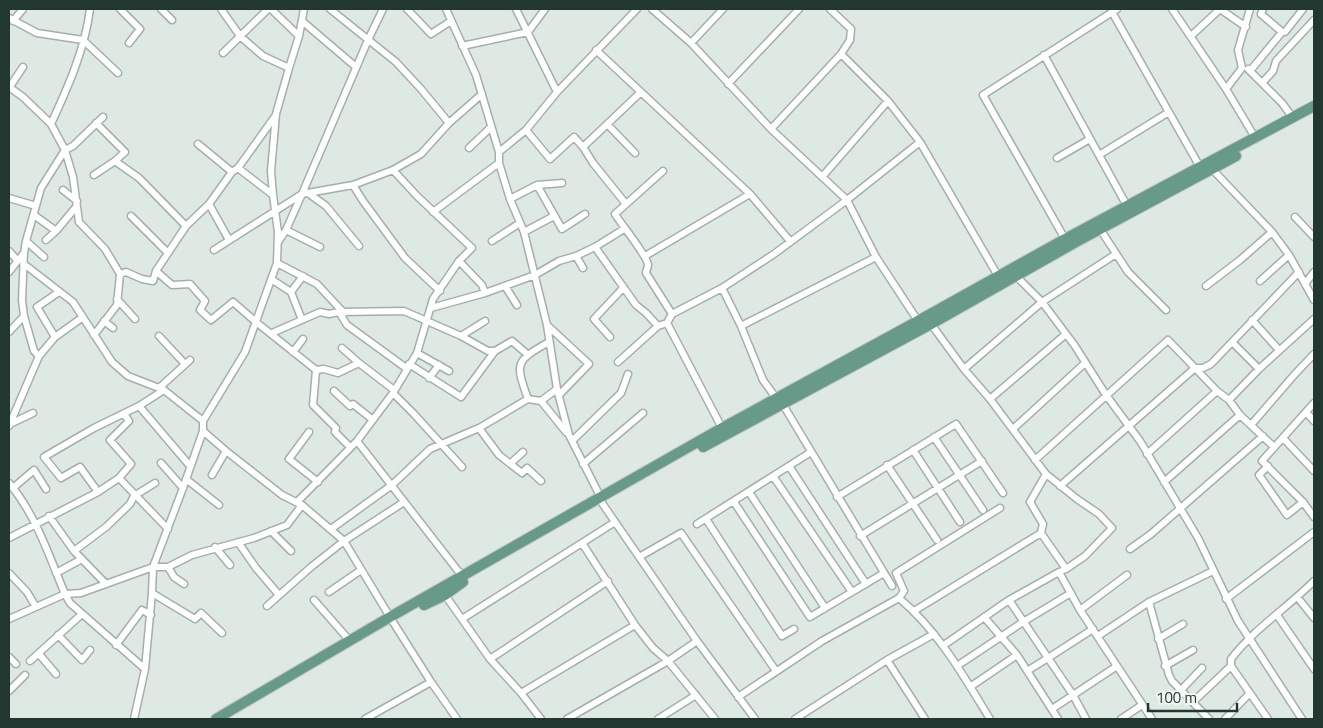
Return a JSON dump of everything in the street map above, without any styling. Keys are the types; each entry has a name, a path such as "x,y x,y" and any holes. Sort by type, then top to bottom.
{"main road":[{"path":"230,719 462,576 779,401 1065,239 1314,106"},
{"path":"779,401 931,324 1100,229 1314,114"},
{"path":"218,719 350,640 445,595 474,575 568,524 601,500 722,428 739,423"}],"street":[{"path":"24,9 11,19 37,33 83,40 118,73"},
{"path":"120,9 140,29 129,43"},
{"path":"161,9 172,20"},
{"path":"220,9 240,36 263,56 289,68"},
{"path":"223,53 269,9 300,36"},
{"path":"134,719 145,669 151,615 153,567 203,431 203,421 245,352 277,263 278,232 272,172 276,114 300,36 304,9"},
{"path":"330,9 368,40 376,44 396,62 449,123"},
{"path":"277,244 305,193 356,67 383,9"},
{"path":"407,9 431,34 451,21"},
{"path":"446,9 482,94 490,128 499,152 499,163 510,199 524,232 547,324 558,392 570,438"},
{"path":"516,9 557,92"},
{"path":"462,46 528,32 545,9"},
{"path":"499,152 526,130 557,92 637,9"},
{"path":"652,9 691,42 771,129 847,200 876,257 918,321"},
{"path":"691,42 723,9"},
{"path":"728,84 799,9"},
{"path":"771,129 841,54 850,40 850,29 830,9"},
{"path":"1172,9 1226,89 1256,138"},
{"path":"1191,36 1220,9 1246,27"},
{"path":"1226,89 1242,68 1238,50 1250,9"},
{"path":"1263,9 1261,14 1282,32"},
{"path":"1250,71 1282,32 1285,32 1302,9"},
{"path":"51,124 66,93 83,40 88,10"},
{"path":"1065,239 983,95 1115,10 1200,167"},
{"path":"1263,82 1273,71 1276,61 1314,20"},
{"path":"302,21 356,67"},
{"path":"596,50 750,194 790,241"},
{"path":"841,54 888,101 920,142 998,276"},
{"path":"1044,55 1127,206"},
{"path":"1240,62 1263,82 1282,103 1292,118"},
{"path":"23,67 9,88 23,97 51,124 64,150 76,187 79,222 105,249 120,274 117,305 94,335"},
{"path":"583,146 608,125 641,92"},
{"path":"214,250 305,193 353,185 394,170 421,154 449,123 482,94"},
{"path":"822,177 888,101"},
{"path":"1098,155 1169,112"},
{"path":"120,274 126,272 142,279 153,281 156,271 186,226 209,204 276,114"},
{"path":"39,356 34,351 24,316 22,300 21,262 26,242 41,188 64,150 73,146 103,117"},
{"path":"94,175 125,152 96,123"},
{"path":"608,125 635,153"},
{"path":"469,148 490,128"},
{"path":"526,130 550,158 574,137 583,146 593,163 626,204"},
{"path":"1057,158 1090,139"},
{"path":"618,362 658,326 667,323 672,314 722,288 790,241 847,200 920,142"},
{"path":"198,144 273,195"},
{"path":"115,161 139,178 186,226"},
{"path":"433,212 499,163"},
{"path":"1212,169 1272,232 1289,255 1314,300"},
{"path":"9,619 65,594 81,593 153,567 168,567 192,555 238,542 286,525 300,503 357,441 394,392 417,353 433,299 459,262 472,248 433,212 394,170"},
{"path":"663,171 615,214 645,256 648,265 646,273 672,314"},
{"path":"510,199 538,185 562,183"},
{"path":"353,185 404,258 440,291"},
{"path":"538,185 562,229 585,214"},
{"path":"62,190 76,204"},
{"path":"305,193 326,206 359,246"},
{"path":"645,256 750,194"},
{"path":"9,198 36,206"},
{"path":"46,240 56,231 76,204"},
{"path":"209,204 230,240"},
{"path":"34,215 56,231"},
{"path":"131,216 168,254"},
{"path":"524,232 554,216"},
{"path":"1295,217 1314,237"},
{"path":"492,241 520,224"},
{"path":"430,308 505,286 595,247 624,229"},
{"path":"1100,229 1128,272 1166,310"},
{"path":"286,230 320,247"},
{"path":"1206,286 1272,232"},
{"path":"26,242 44,257"},
{"path":"595,247 636,305 646,312 658,326"},
{"path":"9,251 73,302 112,362 128,376 161,389 203,421"},
{"path":"964,369 1042,302 1116,254"},
{"path":"1260,281 1289,255"},
{"path":"576,256 583,268"},
{"path":"741,326 876,257"},
{"path":"9,272 21,262"},
{"path":"459,262 482,285 486,293"},
{"path":"277,263 317,284 341,312 347,325 408,366 461,397 495,351 512,341 527,354"},
{"path":"156,271 172,285 190,284 205,301 200,310 211,320 233,302 316,370 324,369 338,373 359,363"},
{"path":"1060,486 1195,368 1203,368 1211,364 1299,272"},
{"path":"1305,284 1314,272"},
{"path":"291,292 303,276"},
{"path":"1016,276 1042,302 1129,426 1198,538 1226,599 1248,639 1302,719"},
{"path":"271,280 291,292 302,320"},
{"path":"505,286 517,305"},
{"path":"610,337 594,319 623,288"},
{"path":"722,288 741,326 762,380 779,401 892,586"},
{"path":"55,337 37,306 59,292"},
{"path":"118,299 135,319"},
{"path":"272,333 320,312 329,314 404,310 461,336 488,351 495,351"},
{"path":"9,332 24,316"},
{"path":"10,422 39,356 55,337 83,317"},
{"path":"1229,400 1259,369 1314,319"},
{"path":"1252,320 1279,350"},
{"path":"104,321 113,328"},
{"path":"461,336 484,321"},
{"path":"667,323 722,428"},
{"path":"541,401 558,392 589,364 547,324"},
{"path":"931,324 964,369 990,398 1046,474 1099,514 1112,528 1085,556 1009,600 944,645"},
{"path":"990,398 1066,334"},
{"path":"98,492 80,467 62,478 44,457 94,428 139,406 161,389 188,362 159,336"},
{"path":"293,352 303,339"},
{"path":"1035,460 1168,340 1217,391 1229,400 1240,415 1273,446"},
{"path":"528,398 519,375 519,369 527,354 549,342"},
{"path":"1232,342 1259,369"},
{"path":"342,348 394,392 462,467"},
{"path":"417,353 449,371"},
{"path":"1251,425 1314,354"},
{"path":"1013,429 1085,363"},
{"path":"430,378 439,365"},
{"path":"316,370 313,405 336,428 335,432 350,447"},
{"path":"570,438 621,393 628,374"},
{"path":"334,391 350,406 353,404 373,420"},
{"path":"1147,454 1217,391"},
{"path":"332,529 392,485 430,448 479,428 528,398 541,401 570,438 614,522 697,641 755,719"},
{"path":"1314,403 1262,460 1303,502 1314,517"},
{"path":"139,406 190,466"},
{"path":"1306,412 1314,422"},
{"path":"10,422 33,413"},
{"path":"583,464 643,413"},
{"path":"9,538 98,492 119,478 131,464 110,440 129,421 124,414"},
{"path":"1164,482 1240,415"},
{"path":"837,497 956,424 1003,493"},
{"path":"479,428 499,455 522,472 527,468 541,481"},
{"path":"203,431 282,495 300,503 344,541 430,682 457,719"},
{"path":"310,432 289,459 318,482"},
{"path":"1130,549 1151,534 1263,436"},
{"path":"934,437 983,510"},
{"path":"1283,438 1314,471"},
{"path":"357,441 462,576"},
{"path":"913,450 960,522"},
{"path":"212,475 226,451"},
{"path":"511,463 523,452"},
{"path":"697,524 811,452"},
{"path":"860,536 982,461"},
{"path":"161,463 183,488"},
{"path":"887,465 937,540"},
{"path":"789,466 866,584"},
{"path":"1268,466 1259,475 1286,515 1303,502"},
{"path":"46,489 34,470 11,485 36,524 65,594 82,614 145,669"},
{"path":"914,611 1040,533 1043,524 1030,502 1046,474"},
{"path":"773,476 852,592"},
{"path":"119,478 134,496 168,529"},
{"path":"186,479 219,505"},
{"path":"74,551 106,527 130,504 134,496 155,482"},
{"path":"749,492 825,608"},
{"path":"267,606 344,541 404,502"},
{"path":"734,502 810,617 884,573"},
{"path":"738,697 822,641 899,598 904,591 896,573 1000,508"},
{"path":"49,516 74,551 106,584"},
{"path":"706,519 782,636 794,629"},
{"path":"462,619 614,522"},
{"path":"270,531 291,551"},
{"path":"1226,599 1314,532"},
{"path":"639,557 681,533 776,671"},
{"path":"1040,533 1062,570 1080,610 1152,719"},
{"path":"238,542 256,568 279,595"},
{"path":"582,543 635,625 653,648 668,661 715,719"},
{"path":"215,547 230,566"},
{"path":"56,573 82,559"},
{"path":"168,567 174,577 184,584"},
{"path":"329,592 361,570"},
{"path":"1098,636 1148,602 1213,571"},
{"path":"9,573 27,592 36,607"},
{"path":"1080,610 1127,575"},
{"path":"490,659 608,581"},
{"path":"1268,719 1231,666 1231,659 1248,639 1298,598 1314,581"},
{"path":"152,593 195,619 202,613 222,633"},
{"path":"957,666 1071,593"},
{"path":"445,595 490,659 521,693 541,719"},
{"path":"899,598 914,611 944,645 990,719"},
{"path":"1298,598 1314,618"},
{"path":"314,600 350,640"},
{"path":"1009,600 1073,695 1086,719"},
{"path":"1148,602 1165,666 1172,681 1182,689 1209,719"},
{"path":"116,645 142,610 151,615"},
{"path":"30,661 82,614"},
{"path":"1277,615 1314,669"},
{"path":"984,617 1028,671 1058,719"},
{"path":"1158,639 1183,624"},
{"path":"521,693 635,625"},
{"path":"1028,671 1093,629"},
{"path":"795,719 887,660 934,634"},
{"path":"58,635 82,660 90,650"},
{"path":"567,719 668,661 697,641"},
{"path":"1165,666 1193,650"},
{"path":"39,654 56,674"},
{"path":"970,687 1016,655"},
{"path":"9,656 16,664"},
{"path":"887,660 925,719"},
{"path":"1052,709 1117,666"},
{"path":"1193,702 1231,666"},
{"path":"1182,689 1202,668"},
{"path":"10,686 25,675"},
{"path":"365,719 430,682"},
{"path":"1226,719 1250,693"},
{"path":"662,718 696,695"},
{"path":"1120,719 1142,705"}]}
